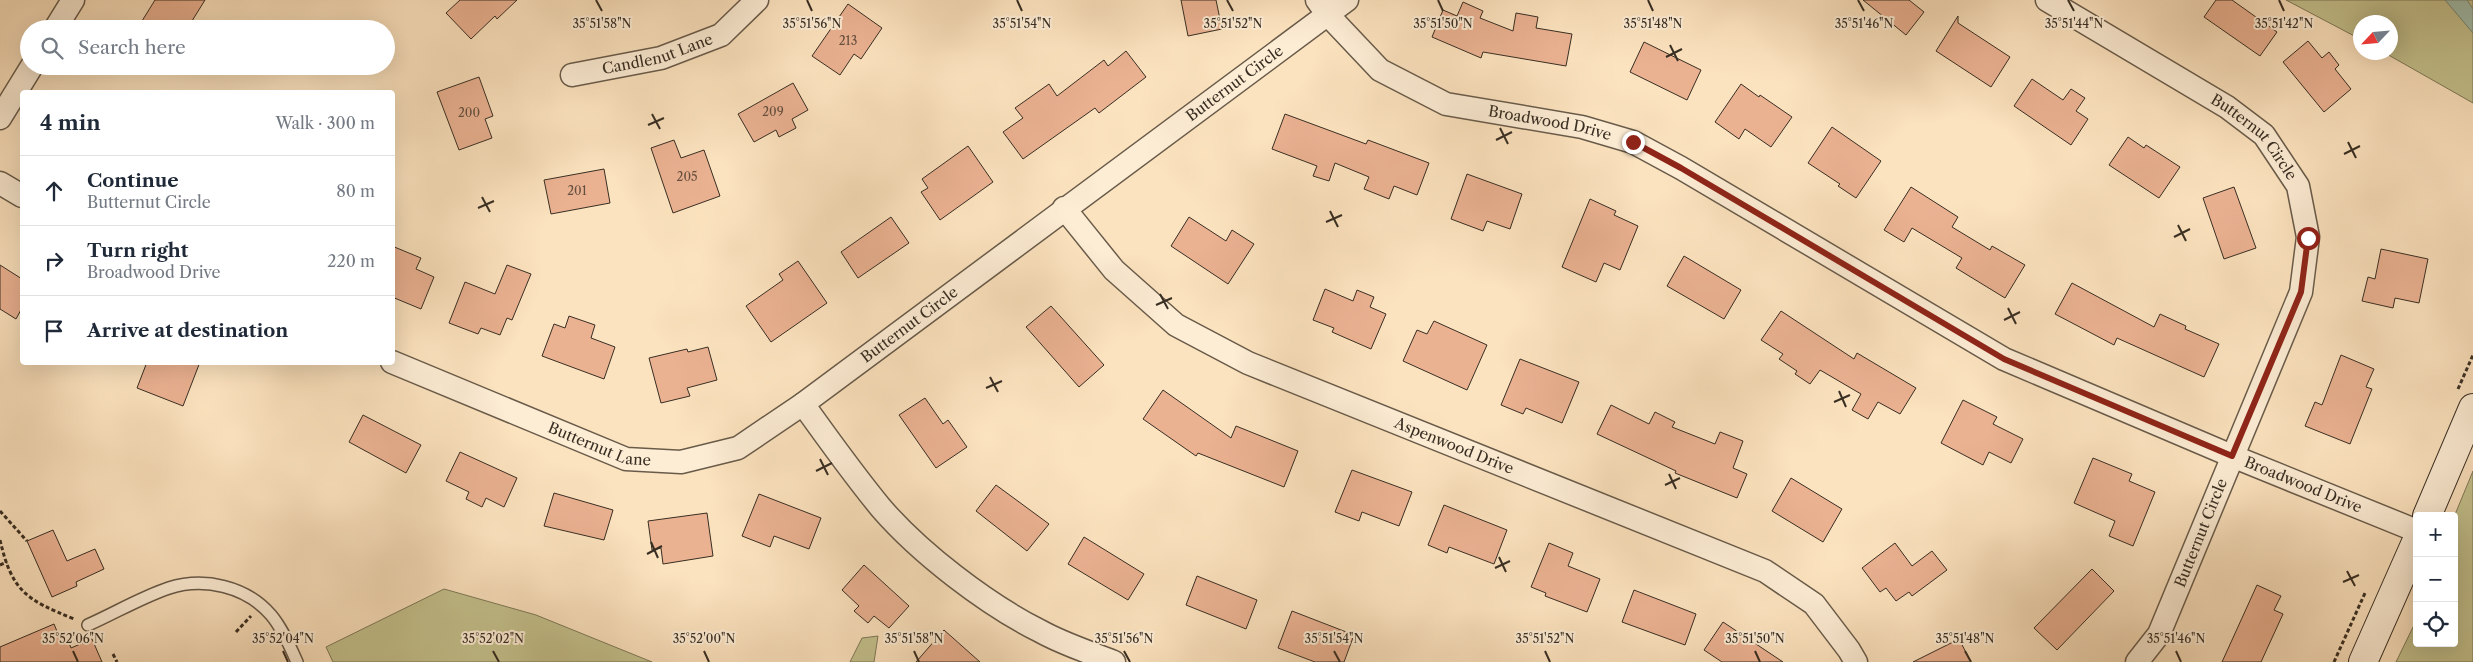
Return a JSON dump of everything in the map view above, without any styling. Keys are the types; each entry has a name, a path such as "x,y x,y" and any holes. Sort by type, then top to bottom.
{"street":[{"path":"61,20 73,0"},
{"name":"Candlenut Lane","path":"572,75 661,58 721,36 758,0"},
{"name":"Butternut Circle","path":"803,404 1064,208 1322,7 1347,0"},
{"name":"Butternut Circle","path":"2047,0 2226,107 2264,135 2298,186 2308,238 2301,292 2159,634 2137,662"},
{"name":"Broadwood Drive","path":"1322,7 1380,70 1446,104 1582,127 1633,142 1681,168 2004,359 2232,456 2413,529"},
{"path":"0,118 26,75"},
{"path":"0,183 20,195"},
{"name":"Aspenwood Drive","path":"1064,208 1114,270 1176,325 1248,363 1765,571 1814,604 1856,662"},
{"name":"Butternut Lane","path":"395,363 626,459 682,462 738,448 803,404"},
{"path":"803,404 842,459 882,509 927,553 980,594 1040,631 1114,662"},
{"path":"2429,512 2473,408"},
{"path":"2363,662 2413,549"}],"lane":[{"path":"88,624 169,588 206,583 222,586 246,595 262,606 279,627 297,662"}],"path":[{"path":"0,511 27,541"},
{"path":"0,540 19,590 28,598 51,610 88,624"},
{"path":"0,565 7,562"},
{"path":"236,632 262,606"},
{"path":"113,654 117,662"}],"shaded area":[{"path":"2286,0 2473,0 2473,103 2397,60 2398,15 2353,15 2353,35"},
{"path":"2445,0 2467,0 2473,9 2473,33"},
{"path":"2473,471 2473,662 2396,662 2413,627 2413,647 2458,647 2458,512 2456,512"},
{"path":"444,589 536,615 652,662 333,662 326,647"},
{"path":"878,636 874,662 850,662 862,638"}],"building":[{"path":"155,0 205,0 193,20 143,20"},
{"path":"460,0 517,0 497,19 495,16 471,39 446,13"},
{"path":"1181,0 1216,0 1222,29 1188,36"},
{"path":"1863,0 1909,0 1924,12 1906,35"},
{"path":"2216,0 2232,0 2277,32 2260,56 2204,17"},
{"path":"1463,2 1483,11 1480,18 1513,31 1516,13 1538,17 1536,28 1572,34 1566,66 1483,52 1481,58 1432,37 1443,10 1457,16"},
{"path":"848,4 882,28 861,59 854,54 840,75 812,56"},
{"path":"1958,16 1958,23 2010,57 1991,87 1936,51"},
{"path":"2308,41 2322,58 2329,52 2339,65 2335,69 2351,89 2324,112 2283,62"},
{"path":"1644,42 1701,70 1687,100 1630,72"},
{"path":"1126,51 1146,77 1099,113 1095,108 1023,159 1003,132 1023,118 1015,108 1049,84 1057,96 1104,60 1108,66"},
{"path":"479,77 493,116 485,119 492,138 459,150 437,92"},
{"path":"2032,79 2063,100 2071,89 2085,98 2076,111 2088,119 2071,145 2014,106"},
{"path":"793,83 808,110 792,119 796,128 779,137 776,130 754,142 738,114"},
{"path":"1741,84 1792,117 1771,147 1745,129 1739,139 1715,122"},
{"path":"1285,114 1366,144 1368,140 1429,163 1417,195 1394,186 1389,199 1364,189 1369,177 1335,163 1329,181 1313,176 1317,166 1272,149"},
{"path":"1832,127 1881,161 1856,198 1838,186 1840,184 1808,163"},
{"path":"2128,137 2144,148 2146,145 2180,167 2159,198 2109,165"},
{"path":"674,140 681,158 704,150 720,196 673,213 651,148"},
{"path":"968,146 993,182 940,220 921,192 928,188 922,179"},
{"path":"604,169 610,203 551,214 544,180"},
{"path":"1467,174 1522,194 1510,229 1487,221 1483,231 1451,219"},
{"path":"1911,187 1958,217 1952,227 1990,250 1992,246 2025,265 2005,298 1956,268 1962,258 1912,228 1904,242 1884,230"},
{"path":"2234,187 2256,248 2224,259 2203,198"},
{"path":"1590,199 1616,211 1614,215 1638,226 1620,270 1604,263 1596,282 1562,267"},
{"path":"891,217 909,243 858,278 841,252"},
{"path":"1189,217 1226,241 1232,230 1254,244 1228,284 1171,246"},
{"path":"395,247 421,258 416,269 434,277 421,309 395,298"},
{"path":"2381,249 2428,259 2419,303 2395,298 2393,308 2362,301 2368,277 2375,279"},
{"path":"1684,256 1741,290 1724,319 1667,286"},
{"path":"798,261 827,303 771,342 746,306 783,280 779,274"},
{"path":"0,265 20,278 20,312 16,319 0,309"},
{"path":"507,265 531,274 512,320 507,318 500,335 481,328 478,334 449,323 465,282 495,294"},
{"path":"2072,283 2154,327 2160,314 2186,326 2185,329 2219,344 2204,377 2117,338 2114,345 2055,314"},
{"path":"1325,289 1353,301 1357,290 1374,297 1370,307 1386,314 1371,349 1332,332 1334,328 1313,320"},
{"path":"1051,306 1104,365 1079,387 1026,327"},
{"path":"1781,311 1854,359 1857,353 1916,388 1900,414 1878,402 1868,419 1852,410 1861,394 1820,370 1810,384 1795,374 1797,371 1779,359 1783,354 1761,340"},
{"path":"569,316 595,325 591,338 615,347 604,379 542,356 554,324 565,328"},
{"path":"1434,321 1487,345 1467,390 1403,361 1417,330 1427,334"},
{"path":"708,347 717,380 687,388 690,396 661,403 649,358 687,349 688,352"},
{"path":"2341,355 2374,369 2366,387 2372,389 2350,444 2305,426 2315,402 2322,405"},
{"path":"1520,359 1579,382 1562,423 1526,408 1523,414 1501,405"},
{"path":"146,365 199,365 183,406 137,388"},
{"path":"1163,390 1231,438 1236,426 1298,451 1284,487 1198,453 1196,456 1143,419"},
{"path":"925,398 943,424 948,420 967,447 936,468 899,415"},
{"path":"1963,400 1997,417 1993,424 2023,439 2011,463 1989,452 1983,465 1941,443"},
{"path":"1611,405 1649,424 1655,412 1675,422 1672,427 1715,444 1720,432 1743,441 1733,468 1747,474 1737,498 1675,473 1676,471 1597,434"},
{"path":"363,415 421,445 406,473 349,442"},
{"path":"460,452 517,478 504,507 486,498 482,507 466,499 469,492 446,481"},
{"path":"2093,458 2132,474 2129,481 2155,492 2133,546 2109,536 2115,521 2074,503"},
{"path":"1352,470 1412,492 1399,526 1362,512 1359,521 1335,512"},
{"path":"1791,478 1842,509 1823,542 1772,511"},
{"path":"996,485 1049,524 1027,551 976,511"},
{"path":"554,493 613,510 604,540 544,526"},
{"path":"759,494 821,518 809,549 774,536 770,547 742,536"},
{"path":"1444,505 1507,530 1494,564 1449,547 1447,553 1428,545"},
{"path":"707,513 713,556 663,564 661,548 652,550 648,521"},
{"path":"53,530 67,561 95,549 104,569 76,582 77,586 52,597 27,541"},
{"path":"1084,537 1144,574 1128,600 1068,564"},
{"path":"1549,543 1573,553 1568,566 1600,579 1587,612 1545,596 1546,593 1531,587"},
{"path":"1895,543 1912,566 1932,551 1947,570 1912,596 1909,592 1896,601 1886,588 1880,592 1862,568"},
{"path":"864,565 909,606 889,628 874,616 868,623 854,611 859,606 842,590"},
{"path":"2092,569 2114,591 2057,650 2034,628"},
{"path":"1197,576 1257,600 1246,629 1186,605"},
{"path":"2257,585 2281,596 2274,610 2283,614 2261,662 2222,662"},
{"path":"1634,590 1696,614 1685,645 1622,622"},
{"path":"1292,611 1354,635 1344,662 1315,662 1278,648"},
{"path":"1723,622 1783,662 1722,662 1704,650"},
{"path":"54,624 61,641 68,640 71,648 92,639 102,662 0,662 0,647"},
{"path":"944,630 980,662 916,662"},
{"path":"1959,639 1971,662 1913,662"}],"route":[{"path":"1633,142 1681,168 2004,359 2232,456 2301,292 2308,238"}]}
